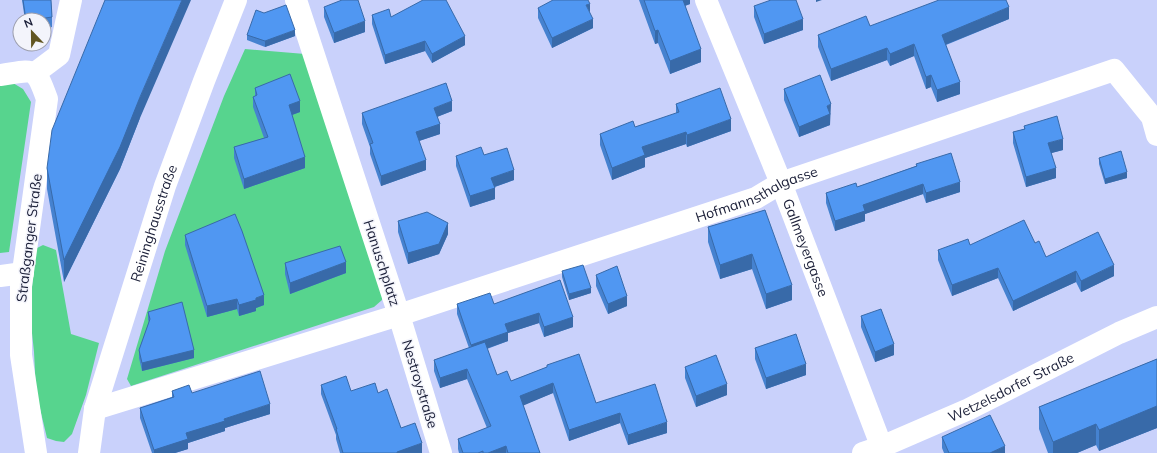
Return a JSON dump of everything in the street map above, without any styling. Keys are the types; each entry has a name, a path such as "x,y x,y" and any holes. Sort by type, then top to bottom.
{"street":[{"path":"0,75 29,71 35,73 59,55 71,0"},
{"name":"Reininghausstraße","path":"89,453 95,409 165,186 236,0"},
{"name":"Hanuschplatz","path":"95,409 400,315 296,0"},
{"name":"Gallmeyergasse","path":"706,0 781,183 876,451"},
{"name":"Hofmannsthalgasse","path":"400,315 756,198 781,183 1114,70 1152,117 1157,134"},
{"name":"Straßganger Straße","path":"35,73 41,83 47,99 21,286 21,355 36,453"},
{"path":"0,276 23,273"},
{"name":"Nestroystraße","path":"400,315 441,453"},
{"name":"Wetzelsdorfer Straße","path":"876,451 969,409 1119,333 1157,317"}],"green space":[{"path":"245,49 305,54 382,291 382,300 374,307 131,386 127,379 165,251 224,96"},
{"path":"13,83 23,89 31,102 9,252 0,253 0,84"},
{"path":"43,245 56,250 71,334 99,343 86,395 72,434 64,442 47,438 36,392 30,314 35,249"}],"building":[{"path":"23,0 51,0 52,12 25,12"},
{"path":"105,0 182,0 120,147 64,260 47,168 52,130"},
{"path":"342,0 358,0 365,21 334,33 324,7"},
{"path":"423,0 446,0 465,36 432,54 425,41 385,55 372,15 389,9 391,17"},
{"path":"553,0 588,0 590,4 586,5 593,19 552,38 538,8"},
{"path":"644,0 683,0 701,49 670,61 658,30 655,31"},
{"path":"771,0 796,0 803,19 764,34 754,6"},
{"path":"939,0 1006,0 1009,7 942,35 960,82 937,90 931,75 926,77 914,44 890,54 887,48 831,69 818,35 866,16 870,26"},
{"path":"286,5 295,30 265,41 247,35 256,10 264,13"},
{"path":"290,74 300,101 289,105 305,157 244,179 234,147 268,137 253,97 257,95 255,88"},
{"path":"820,75 831,104 827,106 830,114 799,127 784,89"},
{"path":"446,83 452,101 434,108 440,124 416,132 426,160 381,176 370,144 373,143 362,113"},
{"path":"720,88 731,119 687,135 686,132 642,147 645,155 612,168 600,134 633,121 635,127 679,112 676,104"},
{"path":"1057,116 1063,139 1048,143 1056,168 1026,177 1013,132 1025,129 1024,126"},
{"path":"481,147 484,155 507,148 514,170 491,178 495,188 470,196 456,156"},
{"path":"1121,151 1127,172 1105,179 1099,158"},
{"path":"951,153 960,182 926,193 923,184 863,205 865,211 835,221 826,193 856,183 857,187 917,166 916,164"},
{"path":"765,210 792,285 766,294 752,254 720,265 708,227"},
{"path":"427,212 448,223 439,244 408,253 398,221"},
{"path":"235,214 264,295 256,298 256,300 239,305 237,299 207,306 185,235"},
{"path":"1024,220 1035,243 1039,241 1046,257 1098,232 1114,265 1081,281 1076,271 1013,301 998,268 952,285 938,250 968,239 970,245"},
{"path":"340,246 346,262 290,283 285,263"},
{"path":"583,265 591,288 569,294 562,271"},
{"path":"617,266 627,296 608,304 596,275"},
{"path":"560,280 573,317 544,327 539,313 505,324 508,332 471,345 457,304 490,293 494,304"},
{"path":"182,302 194,350 142,363 139,350 150,319 148,312"},
{"path":"881,309 894,344 875,352 861,316"},
{"path":"796,334 806,364 766,378 755,348"},
{"path":"485,342 497,375 507,371 511,381 547,367 547,365 579,354 596,403 655,384 667,422 628,435 620,413 569,430 553,383 520,396 540,453 508,453 506,446 488,453 483,453 483,451 478,453 463,453 458,439 491,426 467,369 440,378 434,360"},
{"path":"716,355 727,384 696,396 685,367"},
{"path":"1157,359 1157,406 1099,430 1096,424 1053,442 1039,407"},
{"path":"260,371 270,404 224,419 225,421 186,433 188,439 154,450 140,408 174,397 172,391 189,385 192,393"},
{"path":"346,376 351,391 375,383 378,393 387,389 401,428 415,423 422,443 397,453 343,453 337,429 321,385"},
{"path":"990,415 1005,446 990,453 949,453 942,437"}]}
